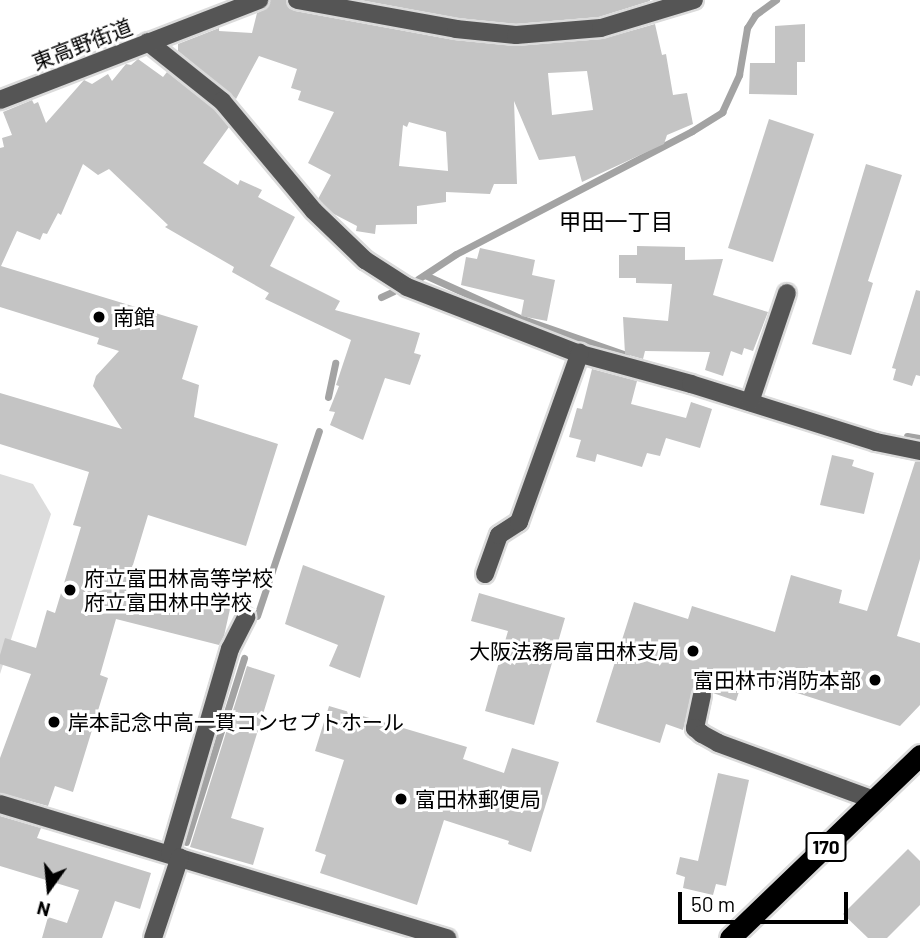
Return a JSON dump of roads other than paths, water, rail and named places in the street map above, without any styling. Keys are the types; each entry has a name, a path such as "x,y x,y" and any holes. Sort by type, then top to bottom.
{"highway":[{"name":"170","path":"730,938 920,755"}],"street":[{"name":"東高野街道","path":"0,100 258,0"},
{"path":"297,0 456,29 516,35 601,28 694,0"},
{"path":"149,42 222,101 314,211 365,260 407,287 580,353 751,402 876,442 920,451"},
{"path":"751,402 786,293"},
{"path":"485,574 499,535 519,522 580,353"},
{"path":"153,938 230,649 246,617"},
{"path":"702,695 695,727 702,734 718,743 874,800"},
{"path":"0,804 447,938"}],"waterway":[{"path":"418,279 456,254 692,131 722,112 739,75 747,28 755,15 776,0"},
{"path":"425,275 520,318 626,355"},
{"path":"381,297 394,291"},
{"path":"328,397 335,363"},
{"path":"257,616 319,431"},
{"path":"907,436 920,438"},
{"path":"186,842 244,658"}],"place":[{"name":"南館","path":"99,317"},
{"name":"府立富田林高等学校 府立富田林中学校","path":"70,590"},
{"name":"大阪法務局富田林支局","path":"693,651"},
{"name":"富田林市消防本部","path":"875,680"},
{"name":"岸本記念中高一貫コンセプトホール","path":"54,722"},
{"name":"富田林郵便局","path":"401,799"}],"district":[{"name":"甲田一丁目","path":"616,221"}]}
